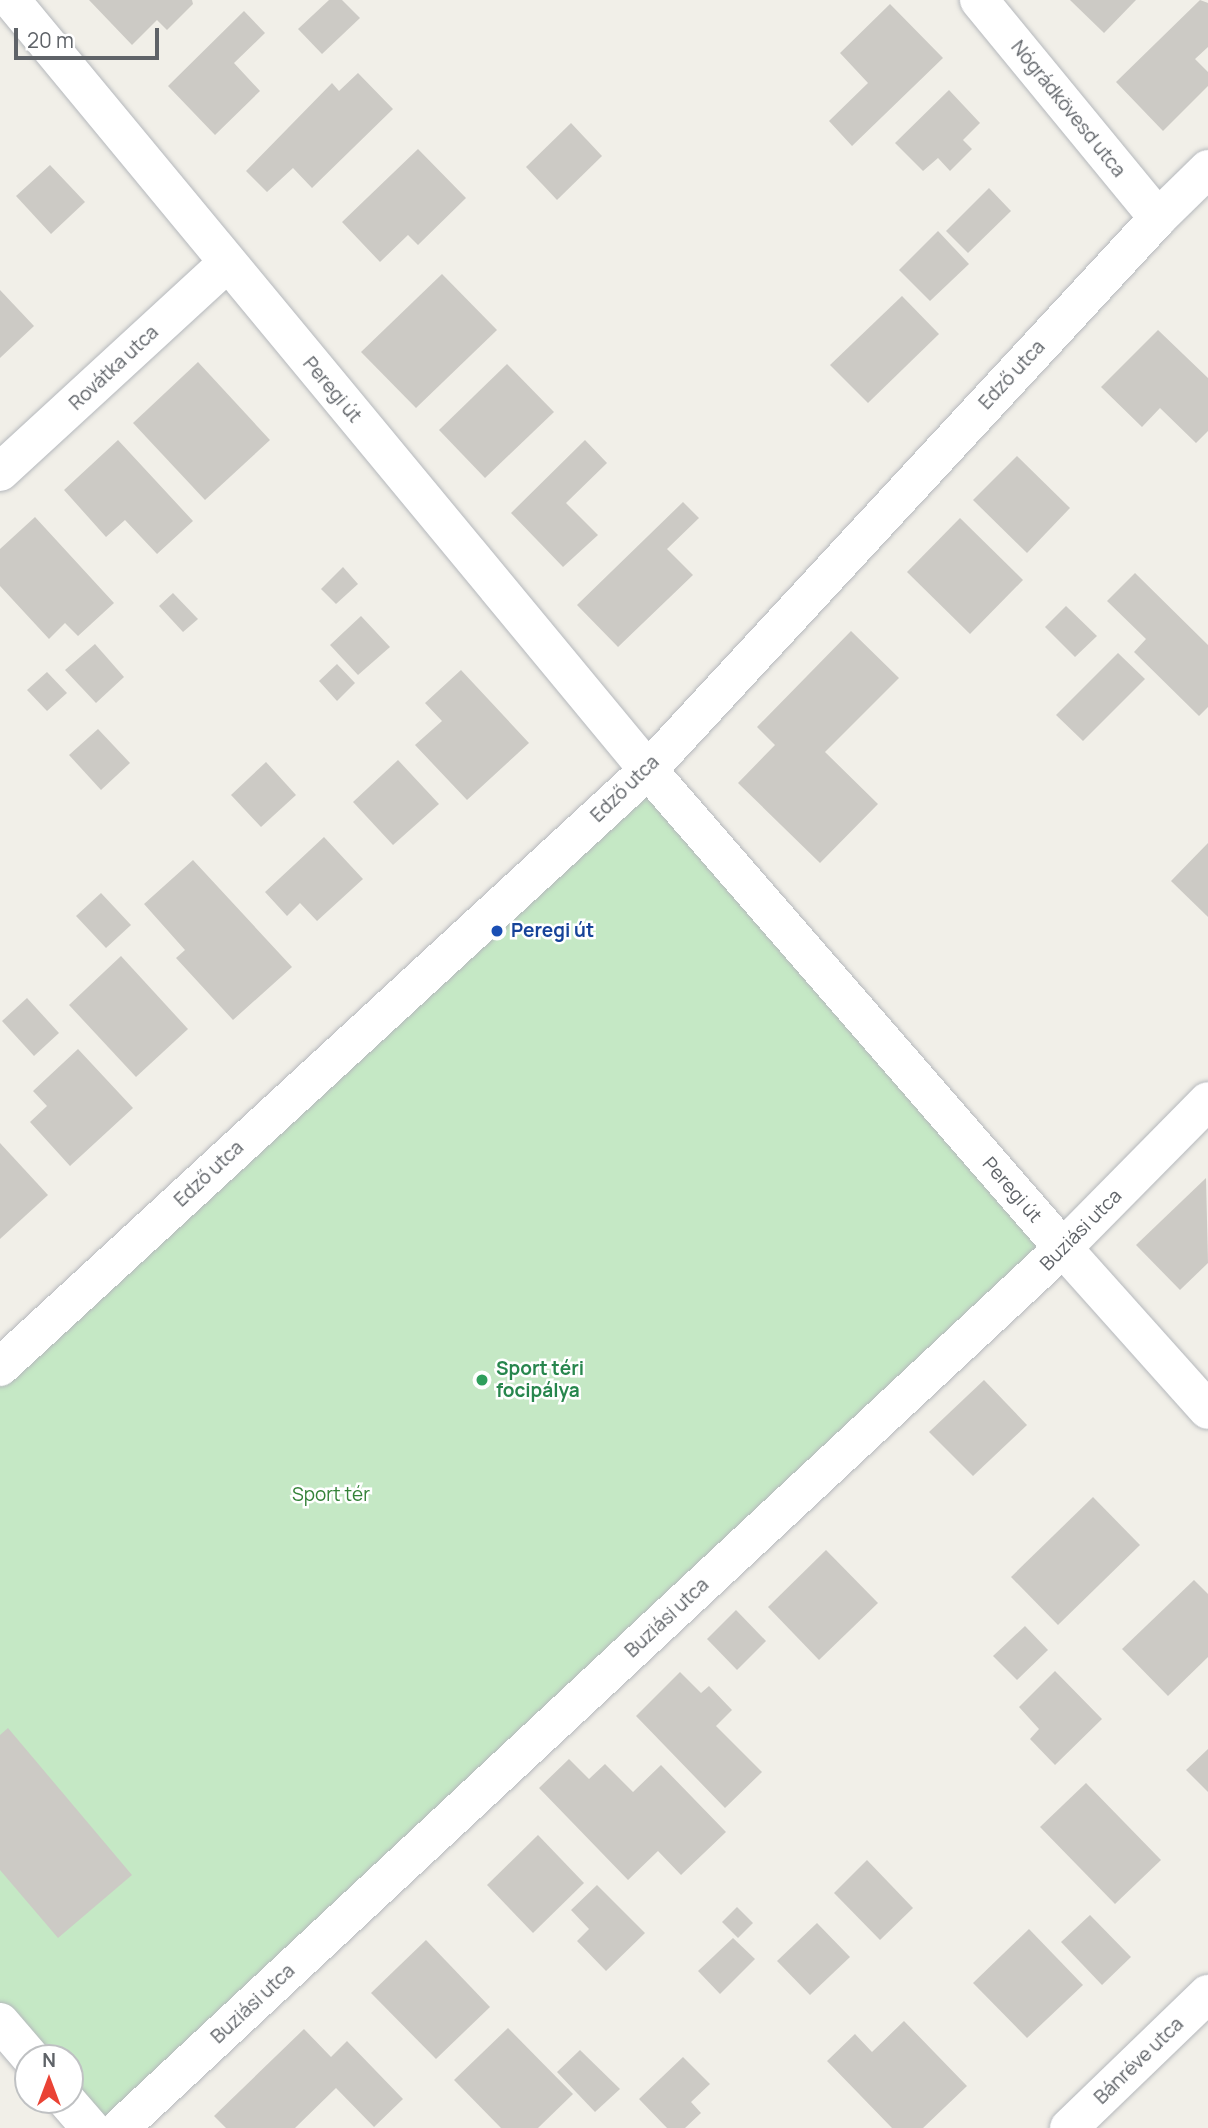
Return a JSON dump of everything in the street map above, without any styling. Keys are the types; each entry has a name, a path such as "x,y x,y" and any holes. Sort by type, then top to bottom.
{"street":[{"name":"Peregi út","path":"12,0 648,769 1063,1248 1208,1410"},
{"name":"Nógrádkövesd utca","path":"979,0 1158,218"},
{"name":"Edző utca","path":"0,1367 648,769 1158,218 1208,169"},
{"name":"Rovátka utca","path":"0,472 227,263"},
{"name":"Buziási utca","path":"120,2128 1063,1248 1208,1101"},
{"name":"Bánréve utca","path":"1069,2128 1208,1994"},
{"path":"0,2022 18,2044"},
{"path":"78,2114 90,2128"}],"green space":[{"name":"Sport tér","path":"648,770 1063,1248 120,2128 84,2108 84,2044 19,2044 0,2022 0,1367"}],"building":[{"path":"89,0 192,0 193,4 167,30 157,20 132,45"},
{"path":"329,0 342,0 360,18 322,54 298,29"},
{"path":"1070,0 1136,0 1104,33"},
{"path":"1200,0 1208,3 1208,47 1195,59 1208,72 1208,86 1163,131 1116,82"},
{"path":"890,4 943,58 852,146 829,121 868,83 840,53"},
{"path":"244,11 265,33 234,63 260,91 215,135 168,86"},
{"path":"358,73 393,109 312,188 293,168 267,192 246,171 332,83 339,91"},
{"path":"949,90 980,123 963,140 972,149 950,171 938,158 923,171 895,143"},
{"path":"571,123 602,156 557,200 526,167"},
{"path":"418,149 466,198 418,245 408,235 380,262 342,222"},
{"path":"50,165 85,202 51,234 16,196"},
{"path":"989,188 1011,211 968,253 946,231"},
{"path":"938,231 969,264 930,301 899,270"},
{"path":"442,274 497,330 416,408 361,352"},
{"path":"0,290 34,326 0,358"},
{"path":"902,296 939,334 868,403 830,365"},
{"path":"1158,330 1208,378 1208,431 1196,443 1160,408 1142,427 1101,387"},
{"path":"198,362 270,440 205,500 133,423"},
{"path":"507,364 554,412 485,478 439,430"},
{"path":"118,440 193,521 157,554 125,520 106,537 64,490"},
{"path":"585,440 607,463 566,503 598,535 563,567 511,513"},
{"path":"1017,456 1070,508 1027,553 973,500"},
{"path":"683,502 699,518 667,549 693,575 618,647 577,605"},
{"path":"35,517 114,603 78,636 65,623 49,639 0,586 0,549"},
{"path":"960,518 1023,580 970,634 907,572"},
{"path":"343,567 358,584 336,604 321,589"},
{"path":"1135,573 1208,645 1208,707 1199,716 1134,652 1146,639 1107,601"},
{"path":"173,593 198,619 183,632 159,606"},
{"path":"1066,606 1097,636 1075,657 1045,627"},
{"path":"361,616 390,647 358,675 330,645"},
{"path":"851,631 899,678 825,752 878,804 820,863 738,783 775,745 757,727"},
{"path":"95,644 124,677 96,703 65,670"},
{"path":"1118,653 1145,679 1083,741 1056,715"},
{"path":"337,664 355,683 337,701 319,681"},
{"path":"461,670 529,743 467,800 415,745 442,721 425,703"},
{"path":"47,672 67,693 47,711 27,690"},
{"path":"98,729 130,763 101,790 69,755"},
{"path":"398,760 439,804 393,845 353,802"},
{"path":"266,762 296,795 261,827 231,795"},
{"path":"324,837 363,879 317,921 300,903 287,916 265,892"},
{"path":"1208,843 1208,917 1171,881"},
{"path":"193,860 292,967 233,1020 176,958 185,950 144,904"},
{"path":"101,893 131,925 106,948 76,916"},
{"path":"121,956 188,1029 136,1077 69,1005"},
{"path":"27,998 59,1033 34,1056 2,1021"},
{"path":"78,1049 133,1108 70,1166 30,1122 47,1106 33,1091"},
{"path":"0,1143 48,1195 0,1239"},
{"path":"1206,1178 1208,1263 1180,1290 1136,1245"},
{"path":"984,1380 1027,1425 973,1476 929,1432"},
{"path":"1093,1497 1140,1545 1058,1625 1011,1577"},
{"path":"826,1550 878,1603 819,1660 768,1607"},
{"path":"1194,1580 1208,1594 1208,1657 1168,1696 1122,1649"},
{"path":"736,1610 766,1641 737,1670 707,1639"},
{"path":"1025,1626 1048,1650 1017,1680 993,1656"},
{"path":"1055,1671 1102,1719 1055,1765 1030,1739 1039,1729 1019,1707"},
{"path":"680,1672 701,1693 709,1686 732,1710 716,1726 762,1772 725,1808 636,1716"},
{"path":"8,1728 132,1875 58,1938 0,1870 0,1735"},
{"path":"1208,1749 1208,1792 1186,1770"},
{"path":"569,1759 589,1779 605,1764 633,1792 661,1765 726,1832 681,1875 658,1851 628,1880 539,1788"},
{"path":"1086,1783 1161,1860 1115,1904 1040,1827"},
{"path":"538,1835 584,1883 533,1933 487,1885"},
{"path":"867,1860 913,1908 880,1940 834,1893"},
{"path":"597,1885 645,1933 606,1971 577,1941 589,1929 571,1910"},
{"path":"737,1907 753,1923 738,1938 722,1922"},
{"path":"1090,1915 1131,1957 1102,1985 1061,1942"},
{"path":"817,1923 850,1957 810,1995 777,1961"},
{"path":"1029,1929 1083,1985 1027,2038 973,1983"},
{"path":"733,1938 755,1959 720,1994 698,1971"},
{"path":"426,1940 490,2007 436,2059 371,1993"},
{"path":"904,2021 967,2086 923,2128 892,2128 827,2061 855,2034 872,2052"},
{"path":"508,2028 573,2094 538,2128 501,2128 454,2080"},
{"path":"304,2029 331,2057 347,2041 403,2099 374,2127 336,2088 295,2128 226,2128 214,2116"},
{"path":"580,2050 620,2089 595,2112 557,2072"},
{"path":"683,2057 710,2084 691,2102 701,2113 685,2128 667,2128 639,2099"}],"place":[{"name":"Peregi út","path":"497,931"},
{"name":"Sport téri focipálya","path":"482,1380"}]}
